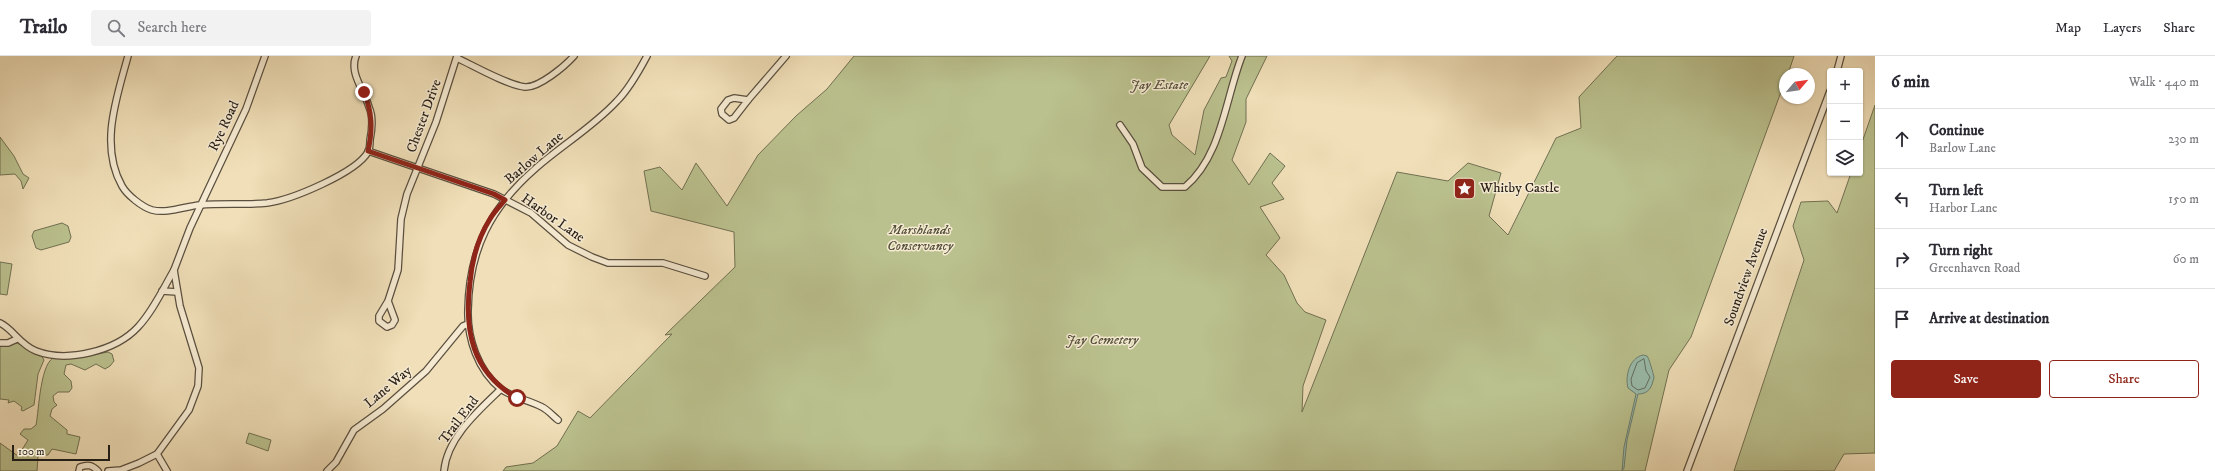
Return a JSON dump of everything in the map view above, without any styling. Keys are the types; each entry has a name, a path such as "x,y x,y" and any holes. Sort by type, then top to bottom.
{"street":[{"path":"128,56 111,136 110,148 114,167 122,187 137,201 152,210 201,205 268,203 309,190 340,176 358,162 368,151 372,132 370,108 355,75 353,63 356,56"},
{"name":"Rye Road","path":"174,270 190,228 246,109 265,56"},
{"path":"457,57 515,84 526,87 549,77 574,56"},
{"name":"Barlow Lane","path":"558,420 543,407 517,398 501,388 485,369 474,350 468,324 472,268 477,247 490,219 505,200 536,168 591,125 618,101 648,56"},
{"path":"748,100 734,98 728,100 722,106 722,114 729,120 734,118 786,56"},
{"path":"1120,124 1133,144 1142,168 1162,187 1185,187 1203,169 1211,152 1242,56"},
{"path":"1838,68 1841,56"},
{"name":"Chester Drive","path":"388,301 398,270 402,219 407,194 436,122 457,57"},
{"name":"Soundview Avenue","path":"1687,471 1827,99"},
{"name":"Harbor Lane","path":"368,151 417,169 494,194 531,214 568,245 594,258 608,263 619,264 646,262 662,263 705,276"},
{"path":"0,323 17,339 37,351 63,355 103,350 137,328 174,270"},
{"path":"108,471 121,470 139,464 158,454 190,410 199,377 199,368 177,292 174,270"},
{"path":"162,291 177,292"},
{"name":"Lane Way","path":"327,471 336,462 354,430 384,409 426,371 463,326 468,324"},
{"path":"0,343 8,343 17,339"},
{"name":"Trail End","path":"444,471 445,461 452,444 478,410 501,388"},
{"path":"158,454 167,471"},
{"path":"79,471 80,467 86,465 93,466 98,471"}],"green space":[{"path":"854,56 1210,56 1169,125 1172,135 1195,155 1204,110 1221,78 1226,77 1232,61 1229,56 1267,56 1246,99 1246,122 1232,160 1249,185 1270,153 1285,166 1272,183 1284,199 1260,207 1280,238 1266,255 1284,275 1297,303 1305,312 1326,320 1303,386 1302,412 1397,172 1448,181 1468,163 1501,173 1489,216 1508,235 1556,138 1581,128 1579,97 1617,56 1794,56 1790,68 1779,68 1779,97 1691,337 1669,370 1645,471 503,471 506,467 533,463 557,446 578,411 590,418 672,334 665,335 735,267 734,232 651,211 644,171 660,167 682,190 696,163 727,206 758,155 796,116 827,89"},
{"path":"1875,105 1875,453 1844,454 1834,471 1734,471 1804,260 1793,226 1801,202 1828,201 1837,213 1850,176 1863,176 1863,139"},
{"path":"0,137 14,156 23,174 29,178 23,189 21,181 15,174 0,175"},
{"path":"62,223 68,226 71,237 69,242 41,250 36,248 32,236 34,231"},
{"path":"0,262 12,264 7,295 0,294"},
{"path":"17,343 41,355 44,360 38,374 34,405 23,411 21,410 22,407 14,401 8,403 9,400 0,399 0,346"},
{"path":"108,352 112,354 114,361 105,369 96,364 85,370 71,364 66,365 64,374 71,381 72,388 69,392 58,392 53,396 54,402 57,405 52,409 50,416 67,430 67,434 80,437 76,454 52,449 48,455 40,455 38,457 37,471 0,471 0,443 18,456 28,440 20,434 24,429 31,429 36,425 43,376 51,360 56,357 69,358"},
{"path":"249,433 271,440 268,451 246,443"}],"water":[{"path":"1643,355 1648,357 1654,377 1649,389 1645,393 1638,394 1627,440 1624,468 1622,471 1624,447 1636,394 1628,388 1627,379 1631,364 1638,357"}],"place":[{"name":"Whitby Castle","path":"1464,188"}],"route":[{"path":"364,92 370,108 372,132 368,151 417,169 494,194 505,200 490,219 477,247 472,268 468,298 468,324 470,339 481,363 489,375 501,388 517,398"}],"park label":[{"name":"Jay Estate","path":"1159,85"},
{"name":"Marshlands Conservancy","path":"920,238"},
{"name":"Jay Cemetery","path":"1102,340"}]}
